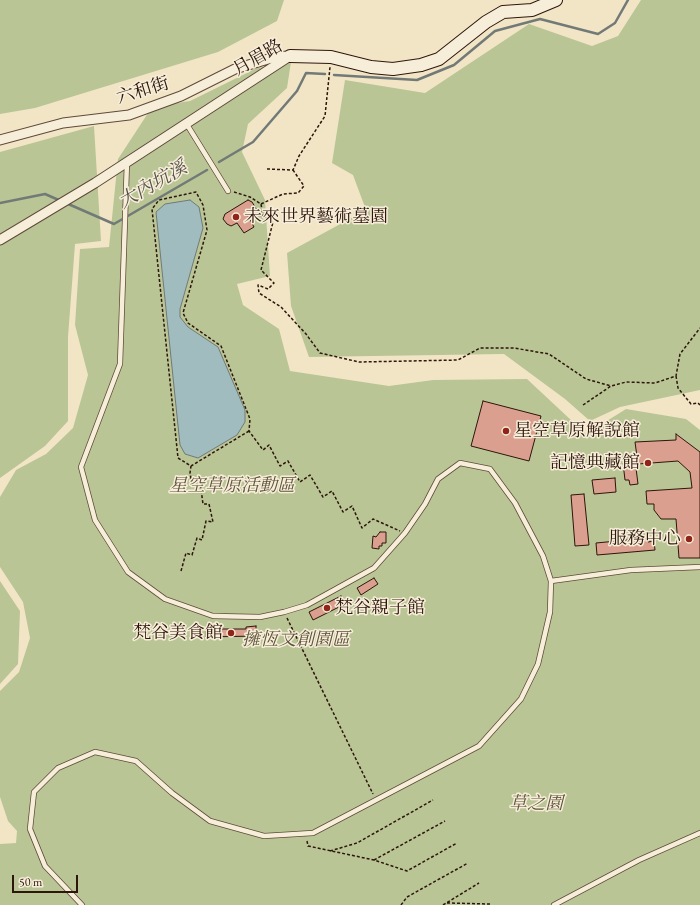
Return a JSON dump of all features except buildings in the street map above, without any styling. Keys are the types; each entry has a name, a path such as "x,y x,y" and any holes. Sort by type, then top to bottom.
{"street":[{"name":"月眉路","path":"0,240 95,183 290,56 331,57 371,67 393,69 421,65 439,59 486,22 503,12 532,10 556,0"},
{"name":"六和街","path":"0,140 63,123 129,115 182,96 236,69 275,57 290,56"}],"lane":[{"path":"186,124 228,190"},
{"path":"82,905 45,866 30,829 34,792 58,768 95,752 136,761 172,793 210,821 264,836 313,833 478,746 522,699 538,664 550,612 551,581 543,556 515,503 490,469 460,463 438,479 425,504 405,533 374,568 307,605 260,617 213,616 165,599 128,572 95,520 81,467 120,364 127,162"},
{"path":"551,581 631,570 700,567"},
{"path":"554,905 639,860 700,833"}],"path":[{"path":"293,170 299,156 325,116 331,57"},
{"path":"267,169 293,170"},
{"path":"261,204 277,196 298,193 304,186 293,170"},
{"path":"228,190 250,197 261,204 263,216 273,222 261,270 274,283 268,289 258,285 259,293 281,307 306,334 320,353 359,362 458,360 480,348 514,348 549,354 586,379 611,386"},
{"path":"191,466 178,458 152,209 159,200 196,192 203,205 207,230 184,312 188,323 221,346 250,418 249,431 263,450 268,445 280,466 288,460 300,482 310,475 323,497 332,491 343,512 352,506 362,528 374,519 405,533"},
{"path":"700,328 680,354 676,376 678,388 691,404 698,403 700,405"},
{"path":"583,406 611,386 626,382 655,383 676,376"},
{"path":"191,466 249,431"},
{"path":"181,571 186,553 192,555 197,538 202,540 206,521 213,522 209,504 203,504 200,482 192,484 190,473 191,466"},
{"path":"284,612 376,799"},
{"path":"328,852 357,843 433,800"},
{"path":"374,860 445,821"},
{"path":"305,833 308,846 328,852 374,860 407,870 457,843"},
{"path":"401,905 407,898 468,863"},
{"path":"443,905 479,883"},
{"path":"447,903 490,904"}],"green space":[{"path":"0,0 284,0 277,21 218,52 35,108 0,114"},
{"path":"641,0 700,0 700,390 620,407 590,421 565,399 504,354 309,357 291,306 287,253 366,210 353,175 332,163 345,80 425,93 529,24 592,46 618,36"},
{"name":"擁恆文創園區","path":"291,62 287,88 248,124 242,152 265,200 270,276 237,284 243,305 279,329 290,371 389,386 433,380 527,379 586,434 626,409 686,419 700,430 700,905 0,905 0,844 16,843 17,831 8,821 0,797 0,691 19,672 30,638 23,602 0,567 0,497 16,470 46,454 73,428 88,375 75,325 80,249 109,247 118,159 152,107 190,101 257,68"},
{"path":"94,126 101,241 75,244 68,337 68,421 45,446 0,478 0,152"},
{"path":"0,581 20,611 18,664 0,684"}],"water":[{"path":"190,200 199,207 203,228 180,309 180,317 188,327 218,347 245,410 245,422 237,435 198,458 185,454 180,445 156,212 165,204"}],"waterway":[{"name":"大內坑溪","path":"334,75 417,80 454,65 495,31 540,19 598,34 615,23 628,0"},
{"name":"大內坑溪","path":"219,162 253,142 297,91 306,73 325,74"},
{"name":"大內坑溪","path":"66,203 114,224 207,170"},
{"name":"大內坑溪","path":"0,203 45,194 61,201"}],"place":[{"name":"未來世界藝術墓園","path":"236,217"},
{"name":"星空草原解說館","path":"506,431"},
{"name":"記憶典藏館","path":"648,463"},
{"name":"服務中心","path":"689,539"},
{"name":"梵谷親子館","path":"327,608"},
{"name":"梵谷美食館","path":"231,633"}],"park label":[{"name":"星空草原活動區","path":"232,486"},
{"name":"草之園","path":"536,804"}]}
